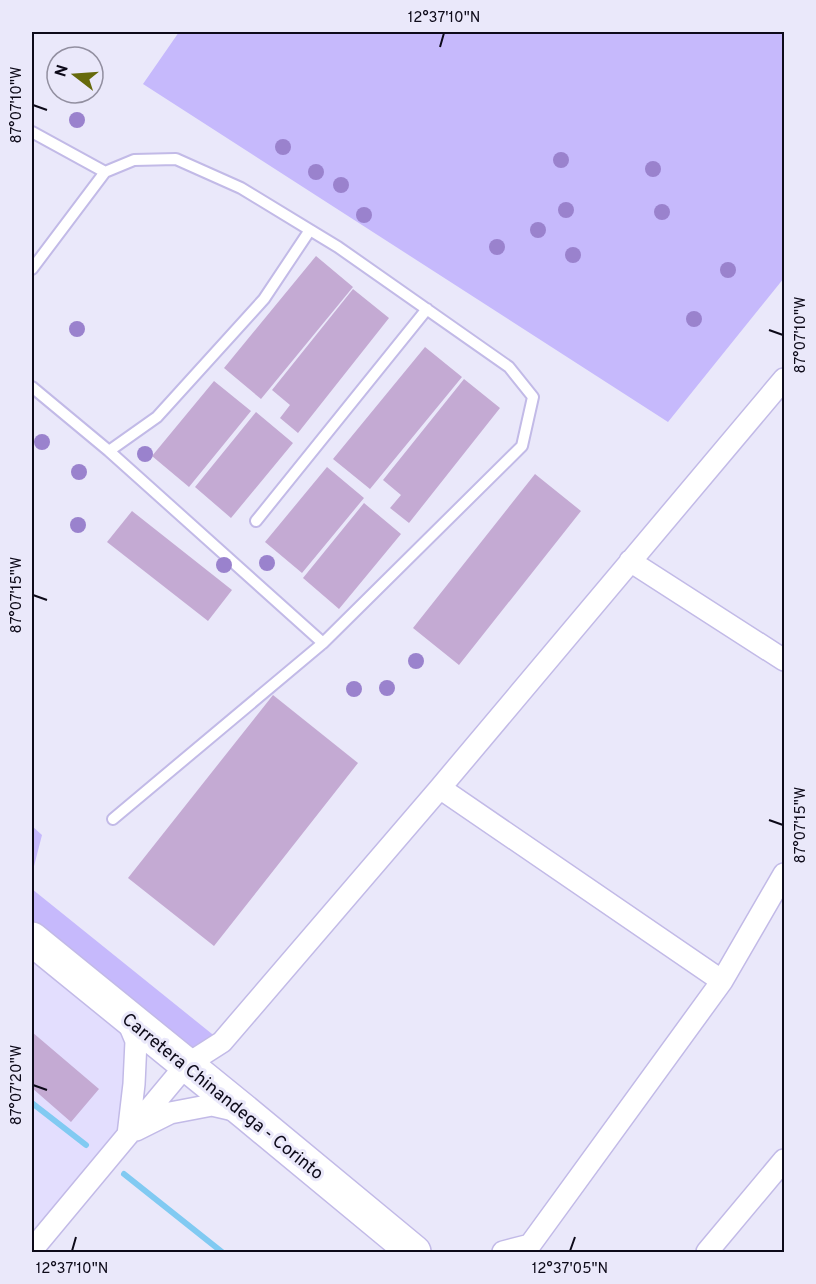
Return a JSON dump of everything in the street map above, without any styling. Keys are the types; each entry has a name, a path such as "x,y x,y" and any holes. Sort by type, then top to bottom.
{"highway":[{"name":"Carretera Chinandega - Corinto","path":"32,939 414,1252"}],"street":[{"path":"32,1250 186,1065 222,1042 440,788 784,379"},
{"path":"630,561 784,660"},
{"path":"440,788 722,981"},
{"path":"503,1252 530,1245 722,981 784,874"},
{"path":"126,1017 136,1041 128,1135"},
{"path":"128,1135 170,1113 212,1105 246,1113"},
{"path":"707,1252 784,1160"}],"lane":[{"path":"32,132 105,172"},
{"path":"32,269 36,256 105,172 134,160 176,159 241,188 338,247 509,367 533,397 522,446 323,643 113,819"},
{"path":"109,451 157,417 249,316 264,299 310,230"},
{"path":"256,521 427,309"},
{"path":"32,387 109,451 323,643"}],"shaded area":[{"path":"179,32 784,32 784,278 668,422 143,84"},
{"path":"32,826 42,835 32,874"},
{"path":"32,889 222,1042 186,1065 32,939"},
{"path":"32,941 126,1017 128,1135 32,1250"}],"building":[{"path":"316,256 353,287 261,399 224,368"},
{"path":"353,289 389,318 298,433 280,418 290,405 272,390"},
{"path":"425,347 462,377 370,489 333,459"},
{"path":"464,379 500,408 409,523 390,508 401,495 383,480"},
{"path":"214,381 251,411 189,487 152,456"},
{"path":"256,412 293,443 231,518 195,487"},
{"path":"327,467 364,498 302,573 265,542"},
{"path":"535,474 581,511 459,665 413,628"},
{"path":"364,503 401,534 339,609 303,578"},
{"path":"132,511 232,590 208,621 107,542"},
{"path":"273,695 358,763 214,946 128,878"},
{"path":"32,1032 99,1089 71,1122 32,1088"}],"waterway":[{"path":"32,1103 86,1145"},
{"path":"124,1174 222,1252"}]}
